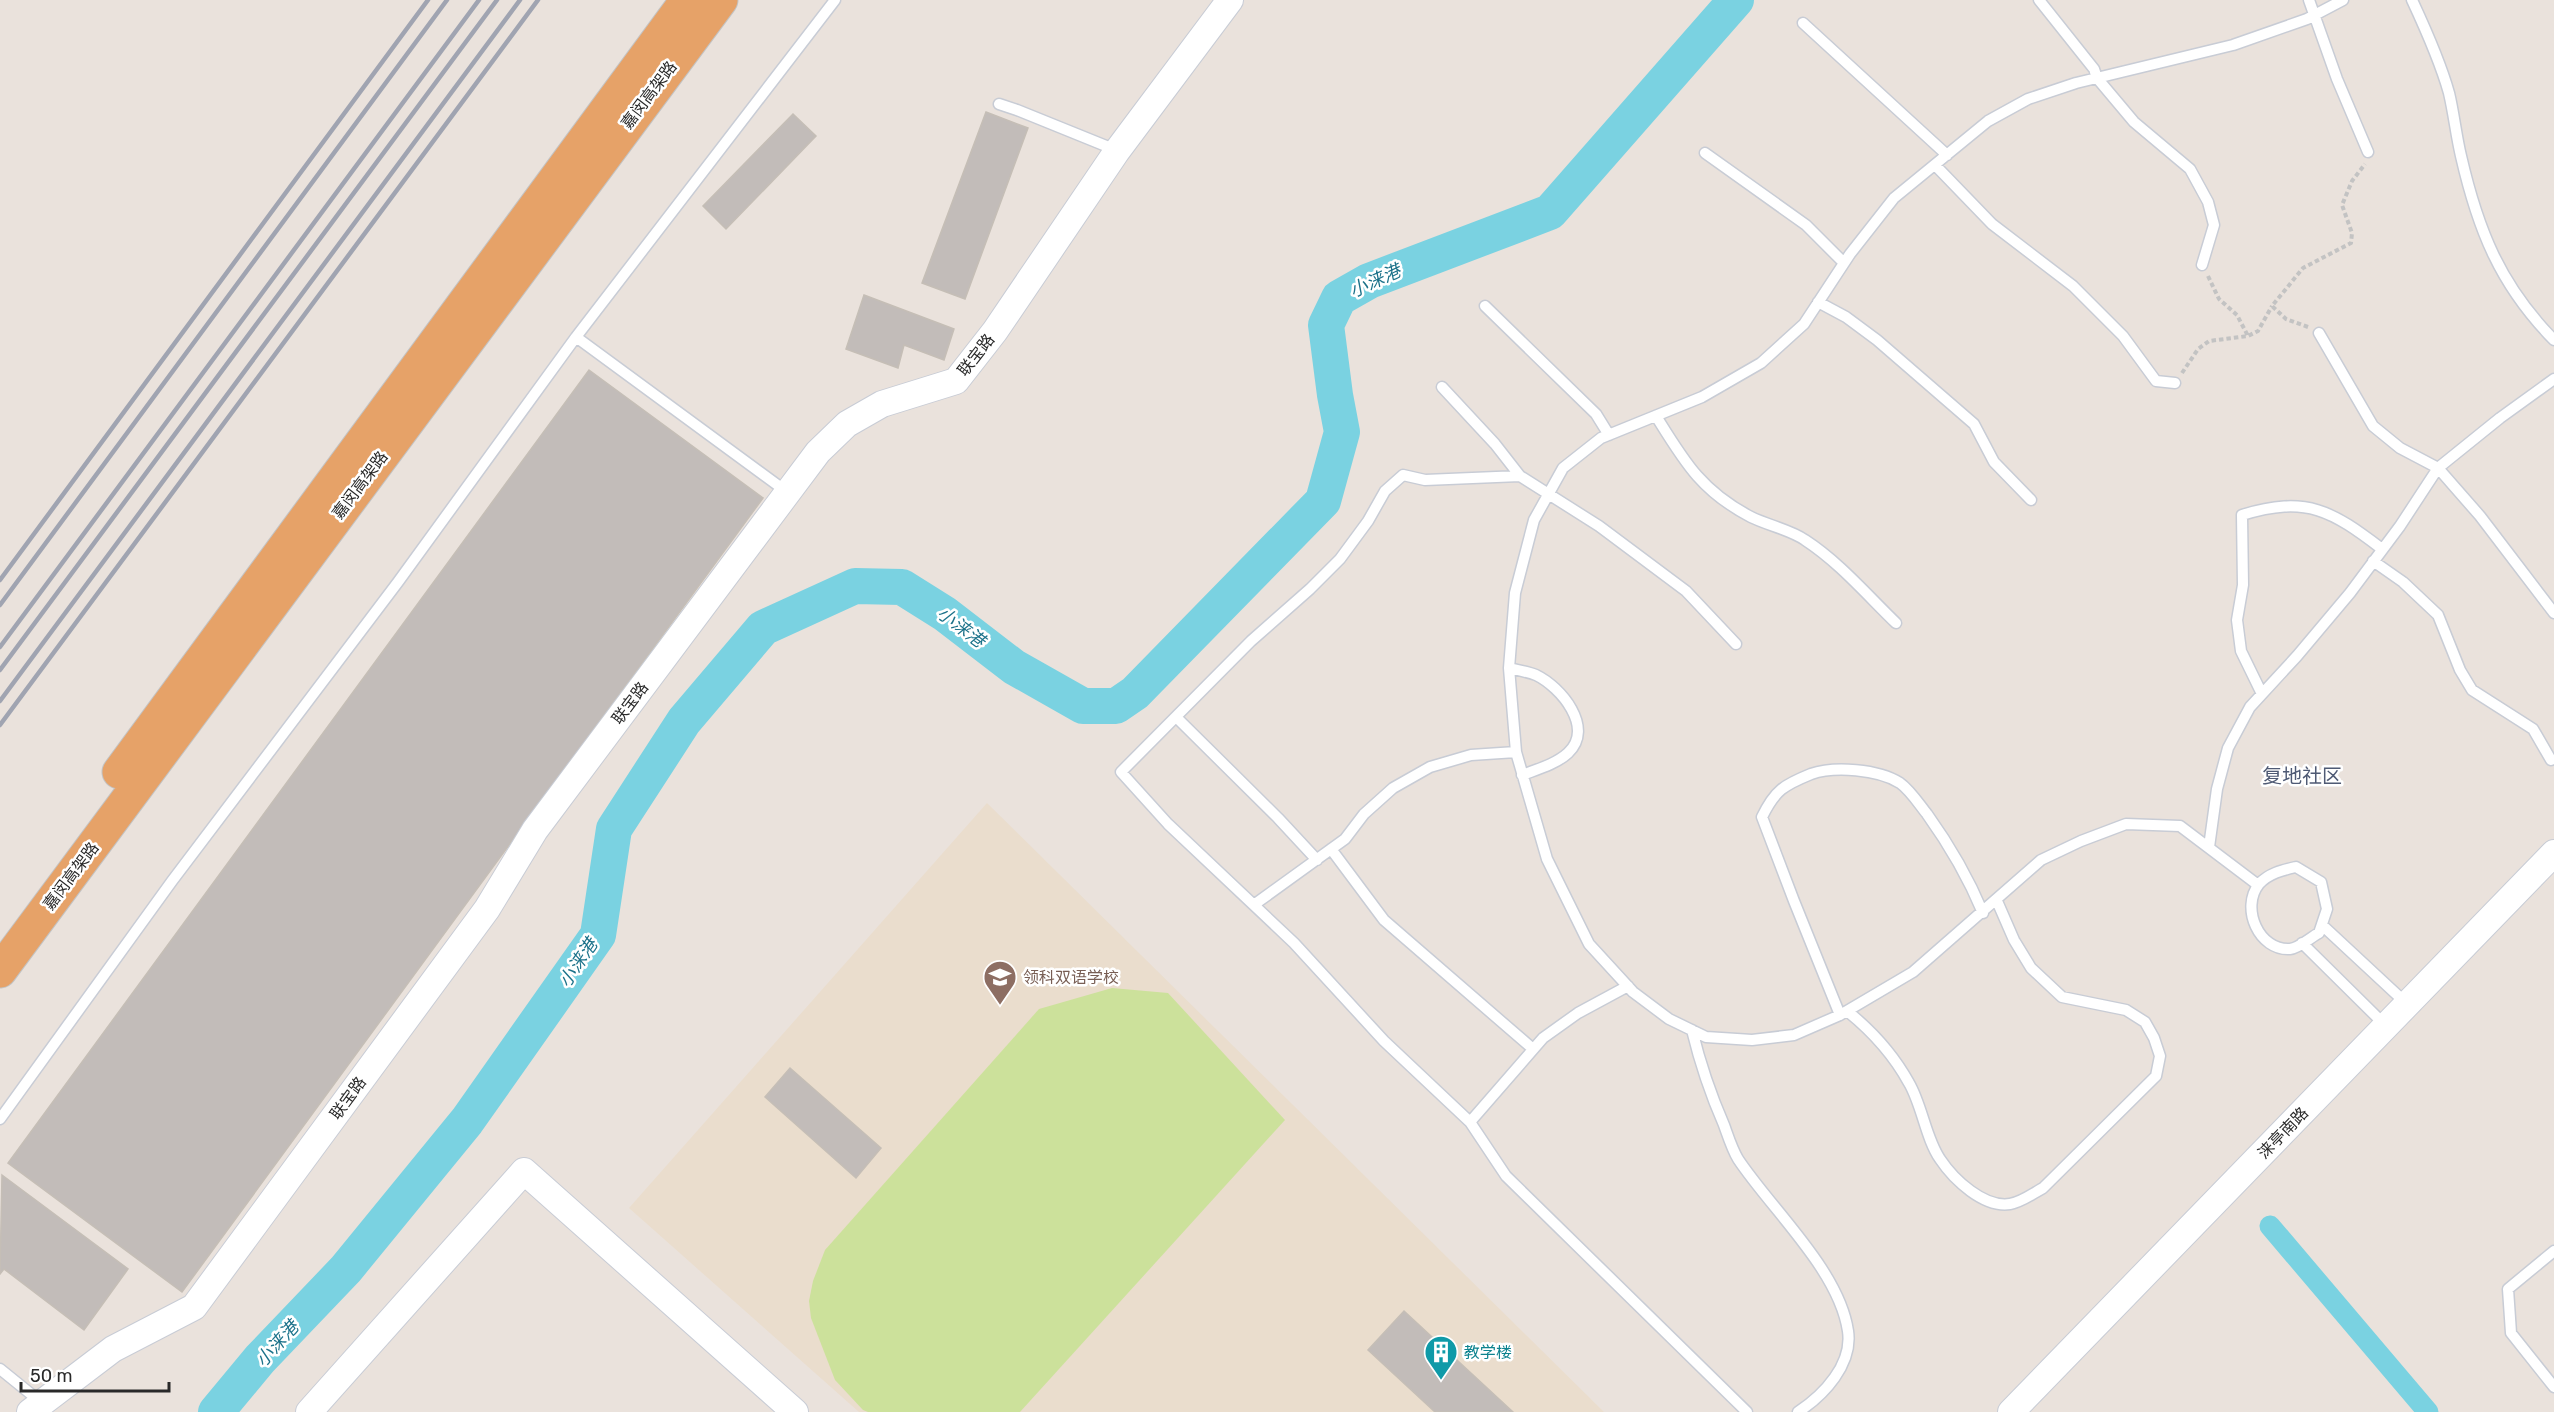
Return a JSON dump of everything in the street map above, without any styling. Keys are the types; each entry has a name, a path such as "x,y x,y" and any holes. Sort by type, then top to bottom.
{"highway":[{"name":"嘉闵高架路","path":"0,934 687,0"},
{"name":"嘉闵高架路","path":"0,971 721,0"}],"street":[{"name":"联宝路","path":"36,1407 113,1349 194,1307 487,909 535,830 818,452 846,424 882,404 956,381 995,331 1117,151 1230,0"},
{"name":"涞亭南路","path":"2011,1412 2554,853"},
{"path":"309,1412 524,1171 795,1412"}],"lane":[{"path":"0,1119 172,881 399,582 576,337 835,0"},
{"path":"2039,0 2094,69 2097,78 2134,122 2190,169 2208,202 2214,225 2202,265"},
{"path":"2309,0 2337,79 2368,152"},
{"path":"2258,885 2180,826 2126,824 2081,841 2042,860 1913,972 1843,1013 1794,1035 1752,1040 1706,1036 1669,1019 1628,986 1588,944 1547,860 1516,752 1509,668 1515,593 1534,520 1563,468 1601,438 1702,397 1761,363 1804,324 1844,263 1894,198 1988,121 2028,99 2097,78 2234,45 2315,15 2343,0"},
{"path":"2412,0 2431,41 2449,93 2460,153 2475,214 2494,260 2535,321 2554,340"},
{"path":"1803,22 1947,154"},
{"path":"999,105 1017,110 1117,151"},
{"path":"1705,153 1806,225 1844,263"},
{"path":"1935,165 1992,224 2073,286 2123,336 2157,381 2175,383"},
{"path":"1818,302 1846,317 1877,340 1974,424 1994,462 2031,500"},
{"path":"1485,306 1596,414 1609,435"},
{"path":"2319,333 2373,426 2400,448 2438,468 2480,516 2554,613"},
{"path":"576,337 787,492"},
{"path":"2209,847 2217,789 2228,748 2250,707 2297,656 2373,561 2438,468 2500,418 2554,379"},
{"path":"1442,387 1495,444 1520,476 1599,526 1686,591 1736,644"},
{"path":"1656,416 1687,466 1718,498 1776,529 1803,538 1825,554 1896,623"},
{"path":"1520,476 1425,480 1403,475 1385,490 1368,521 1340,559 1251,641 1120,772 1168,824 1294,943 1384,1041 1470,1122 1506,1176 1747,1412"},
{"path":"2262,694 2241,651 2237,620 2243,585 2242,515 2268,507 2294,506 2324,510 2345,521 2382,549"},
{"path":"2373,561 2403,582 2438,615 2460,670 2472,690 2533,729 2551,760"},
{"path":"1509,668 1536,675 1558,690 1575,713 1578,735 1569,752 1548,766 1522,775"},
{"path":"1176,717 1317,860"},
{"path":"1255,904 1345,839 1364,814 1393,788 1430,767 1471,755 1516,752"},
{"path":"1983,913 1969,879 1949,844 1919,803 1900,784 1855,770 1826,769 1787,784 1771,798 1762,817 1794,901 1843,1013 1872,1032 1893,1058 1910,1084 1940,1159 1966,1187 1986,1202 2008,1204 2021,1201 2043,1188 2156,1076 2160,1056 2145,1022 2126,1010 2062,997 2031,968 2014,940 1997,901"},
{"path":"1331,849 1384,920 1533,1049"},
{"path":"2296,867 2321,882 2327,909 2322,925 2319,933 2292,949 2274,946 2257,931 2250,906 2258,885 2275,872 2296,867"},
{"path":"2322,925 2408,1004"},
{"path":"2302,943 2386,1026"},
{"path":"1470,1122 1543,1038 1578,1013 1628,986"},
{"path":"1692,1030 1702,1072 1737,1157 1810,1254 1835,1292 1848,1331 1847,1351 1836,1376 1798,1412"},
{"path":"2554,1251 2508,1289 2511,1333 2554,1387"},
{"path":"0,1369 36,1407"}],"path":[{"path":"2175,383 2198,349 2209,341 2248,336 2258,331 2272,306 2303,268 2351,243 2352,233 2342,206 2352,181 2367,161 2368,152"},
{"path":"2202,265 2218,299 2237,315 2248,336"},
{"path":"2272,306 2286,319 2319,333"}],"shaded area":[{"name":"领科双语学校","path":"987,803 1604,1412 859,1412 629,1208"}],"green space":[{"path":"1112,988 1168,993 1285,1120 1020,1412 868,1412 863,1410 835,1380 811,1318 809,1301 813,1281 825,1250 1039,1009"}],"building":[{"path":"986,112 1028,128 965,299 922,283"},
{"path":"793,114 816,136 726,229 703,206"},
{"path":"864,295 954,329 944,360 904,345 898,368 846,349"},
{"path":"589,370 763,498 182,1292 8,1163"},
{"path":"790,1068 881,1148 856,1178 765,1097"},
{"path":"2,1175 128,1269 84,1330 4,1269 0,1274"},
{"name":"教学楼","path":"1404,1311 1513,1412 1435,1412 1368,1350"}],"waterway":[{"name":"小涞港","path":"216,1412 260,1359 346,1269 467,1121 598,935 614,829 684,721 763,628 855,586 902,587 945,614 1014,667 1083,706 1116,706 1135,693 1323,501 1342,432 1326,325 1339,298 1369,281 1550,212 1736,0"},
{"path":"2270,1226 2428,1412"}],"railway":[{"path":"0,580 428,0"},
{"path":"0,605 447,0"},
{"path":"0,647 479,0"},
{"path":"0,670 497,0"},
{"path":"0,701 520,0"},
{"path":"0,725 538,0"}],"place":[{"name":"领科双语学校","path":"1000,1006"},
{"name":"教学楼","path":"1441,1381"}],"district":[{"name":"复地社区","path":"2302,776"}]}
